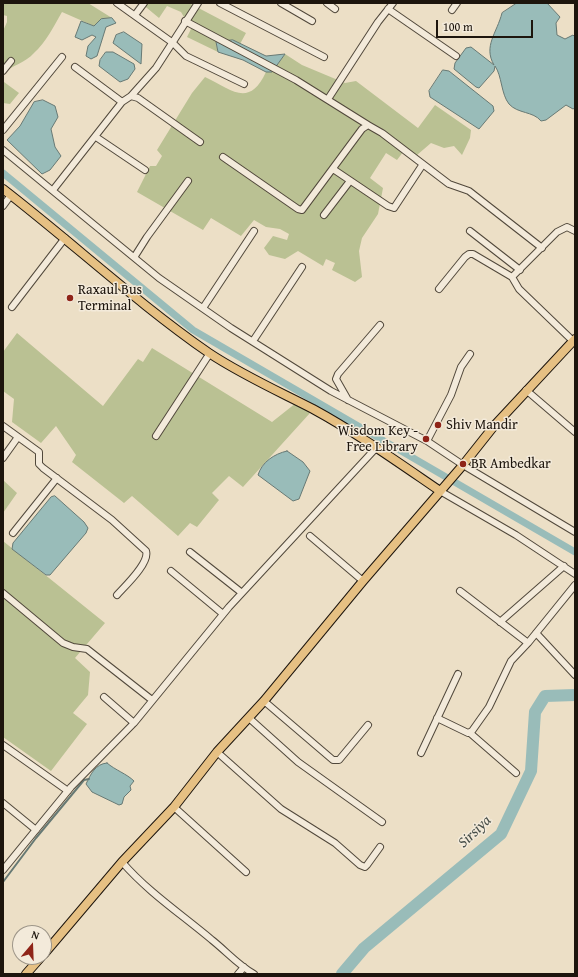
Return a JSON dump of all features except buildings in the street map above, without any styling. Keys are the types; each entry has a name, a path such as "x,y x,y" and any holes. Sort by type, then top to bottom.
{"main road":[{"path":"3,189 65,238 112,279 210,353 285,396 313,410 443,488"},
{"path":"52,945 122,862 174,807 217,752 264,701 363,581 463,465 494,426 574,340"},
{"path":"26,974 34,965"}],"street":[{"path":"117,3 173,43 186,56 244,84"},
{"path":"135,15 144,3"},
{"path":"53,190 122,102 131,96 156,68 198,3"},
{"path":"220,3 324,57"},
{"path":"281,3 312,21"},
{"path":"327,3 335,9"},
{"path":"328,99 388,9 394,3"},
{"path":"452,10 457,3"},
{"path":"388,9 456,56"},
{"path":"185,21 296,80 382,133 449,184 469,191 542,248"},
{"path":"3,130 62,58"},
{"path":"3,71 10,61"},
{"path":"75,67 122,102"},
{"path":"131,96 138,98 200,142"},
{"path":"223,157 300,210 304,208 362,129 368,125"},
{"path":"96,137 145,170"},
{"path":"3,150 135,256 159,278 253,342 348,400 427,441 463,465 575,532"},
{"path":"333,169 388,206 394,208 423,164"},
{"path":"324,216 350,181"},
{"path":"135,256 147,236 188,182"},
{"path":"3,206 11,195"},
{"path":"512,277 563,228 567,227 575,231"},
{"path":"470,231 520,270"},
{"path":"203,308 254,232"},
{"path":"12,307 65,238"},
{"path":"439,289 469,254 473,254 512,277 519,289 574,340"},
{"path":"253,342 302,267"},
{"path":"348,400 336,379 338,374 380,325"},
{"path":"156,436 210,353"},
{"path":"427,441 451,395 460,367 470,354"},
{"path":"526,390 575,432"},
{"path":"3,426 39,452 39,464 112,520 146,551 147,555 144,564 117,595"},
{"path":"3,458 18,437"},
{"path":"3,870 68,791 134,723 223,614 376,448"},
{"path":"13,533 57,478"},
{"path":"443,488 575,574"},
{"path":"310,536 363,581"},
{"path":"190,552 242,593"},
{"path":"500,622 564,566"},
{"path":"171,572 223,614"},
{"path":"470,733 489,707 511,661 528,643 575,584"},
{"path":"460,592 528,643"},
{"path":"3,593 63,643 73,647 87,649 152,700"},
{"path":"536,633 575,675"},
{"path":"421,753 458,674"},
{"path":"104,698 134,723"},
{"path":"264,701 333,760 340,760 368,725"},
{"path":"249,718 298,762 382,822"},
{"path":"437,718 470,733 516,773"},
{"path":"3,745 68,791"},
{"path":"217,752 280,809 335,843 360,865 367,865 380,846"},
{"path":"3,803 36,830"},
{"path":"174,807 246,872"},
{"path":"122,862 143,884 254,974"},
{"path":"238,974 244,967"}],"green space":[{"path":"3,3 88,3 112,18 101,19 94,26 62,12 50,34 38,49 27,59 10,68 3,74 3,31 7,22 7,16 3,15"},
{"path":"141,3 189,3 246,33 240,44 233,40 216,42 218,52 187,37 191,29 181,12 167,6 159,18"},
{"path":"285,54 302,65 345,83 356,81 418,128 435,105 471,130 470,138 462,155 454,146 444,148 431,143 417,155 406,148 397,160 386,153 370,178 383,188 378,214 362,238 359,251 362,277 355,282 332,270 335,263 326,259 323,266 298,251 285,259 269,255 264,248 273,236 287,240 289,234 280,229 266,227 254,220 241,236 211,218 203,230 137,192 150,166 156,166 162,156 157,150 192,93 205,77 232,91 246,93 253,90 260,83 266,72 272,72"},
{"path":"3,76 4,82 19,93 10,104 3,103"},
{"path":"17,333 103,406 138,359 143,362 152,348 272,422 296,403 310,413 243,487 229,476 212,493 219,500 197,527 190,523 178,536 132,496 124,503 72,462 76,455 56,426 41,443 12,422 14,399 3,391 3,352"},
{"path":"3,480 17,493 3,513"},
{"path":"3,541 105,623 75,658 90,672 88,695 73,713 87,724 51,771 3,737"}],"water":[{"path":"517,3 547,3 560,17 556,23 557,35 565,39 573,35 575,37 575,108 573,109 566,105 546,120 541,121 538,118 509,104 504,95 495,66 494,71 479,88 454,69 455,63 466,48 471,47 494,65 490,52 492,39 502,13"},
{"path":"112,18 116,23 106,27 97,56 91,59 86,56 88,46 96,37 92,35 82,40 75,37 81,21 94,26 101,19"},
{"path":"124,32 142,44 141,64 113,43 116,35"},
{"path":"233,40 266,56 285,54 272,72 266,72 243,60 218,52 216,42"},
{"path":"106,52 113,52 134,64 135,69 128,79 120,82 99,66 100,60"},
{"path":"443,70 449,71 493,106 494,111 479,129 430,97 429,91"},
{"path":"43,100 55,106 58,117 51,129 55,147 61,156 50,170 42,174 7,140 20,126 34,102"},
{"path":"287,451 303,462 310,471 299,499 293,501 258,475 262,466 269,459"},
{"path":"55,496 84,522 88,528 86,533 50,575 46,575 12,549 13,543 51,497"},
{"path":"107,763 134,781 130,786 131,790 124,797 122,804 119,805 92,792 86,784 96,767"}],"waterway":[{"path":"3,173 193,330 575,552"},
{"name":"Sirsiya","path":"342,974 364,948 501,834 531,771 535,712 545,696 575,695"},
{"path":"3,882 36,838 84,780 89,779"}],"place":[{"name":"Raxaul Bus Terminal","path":"70,298"},
{"name":"Shiv Mandir","path":"438,425"},
{"name":"Wisdom Key - Free Library","path":"426,439"},
{"name":"BR Ambedkar","path":"463,464"}]}
